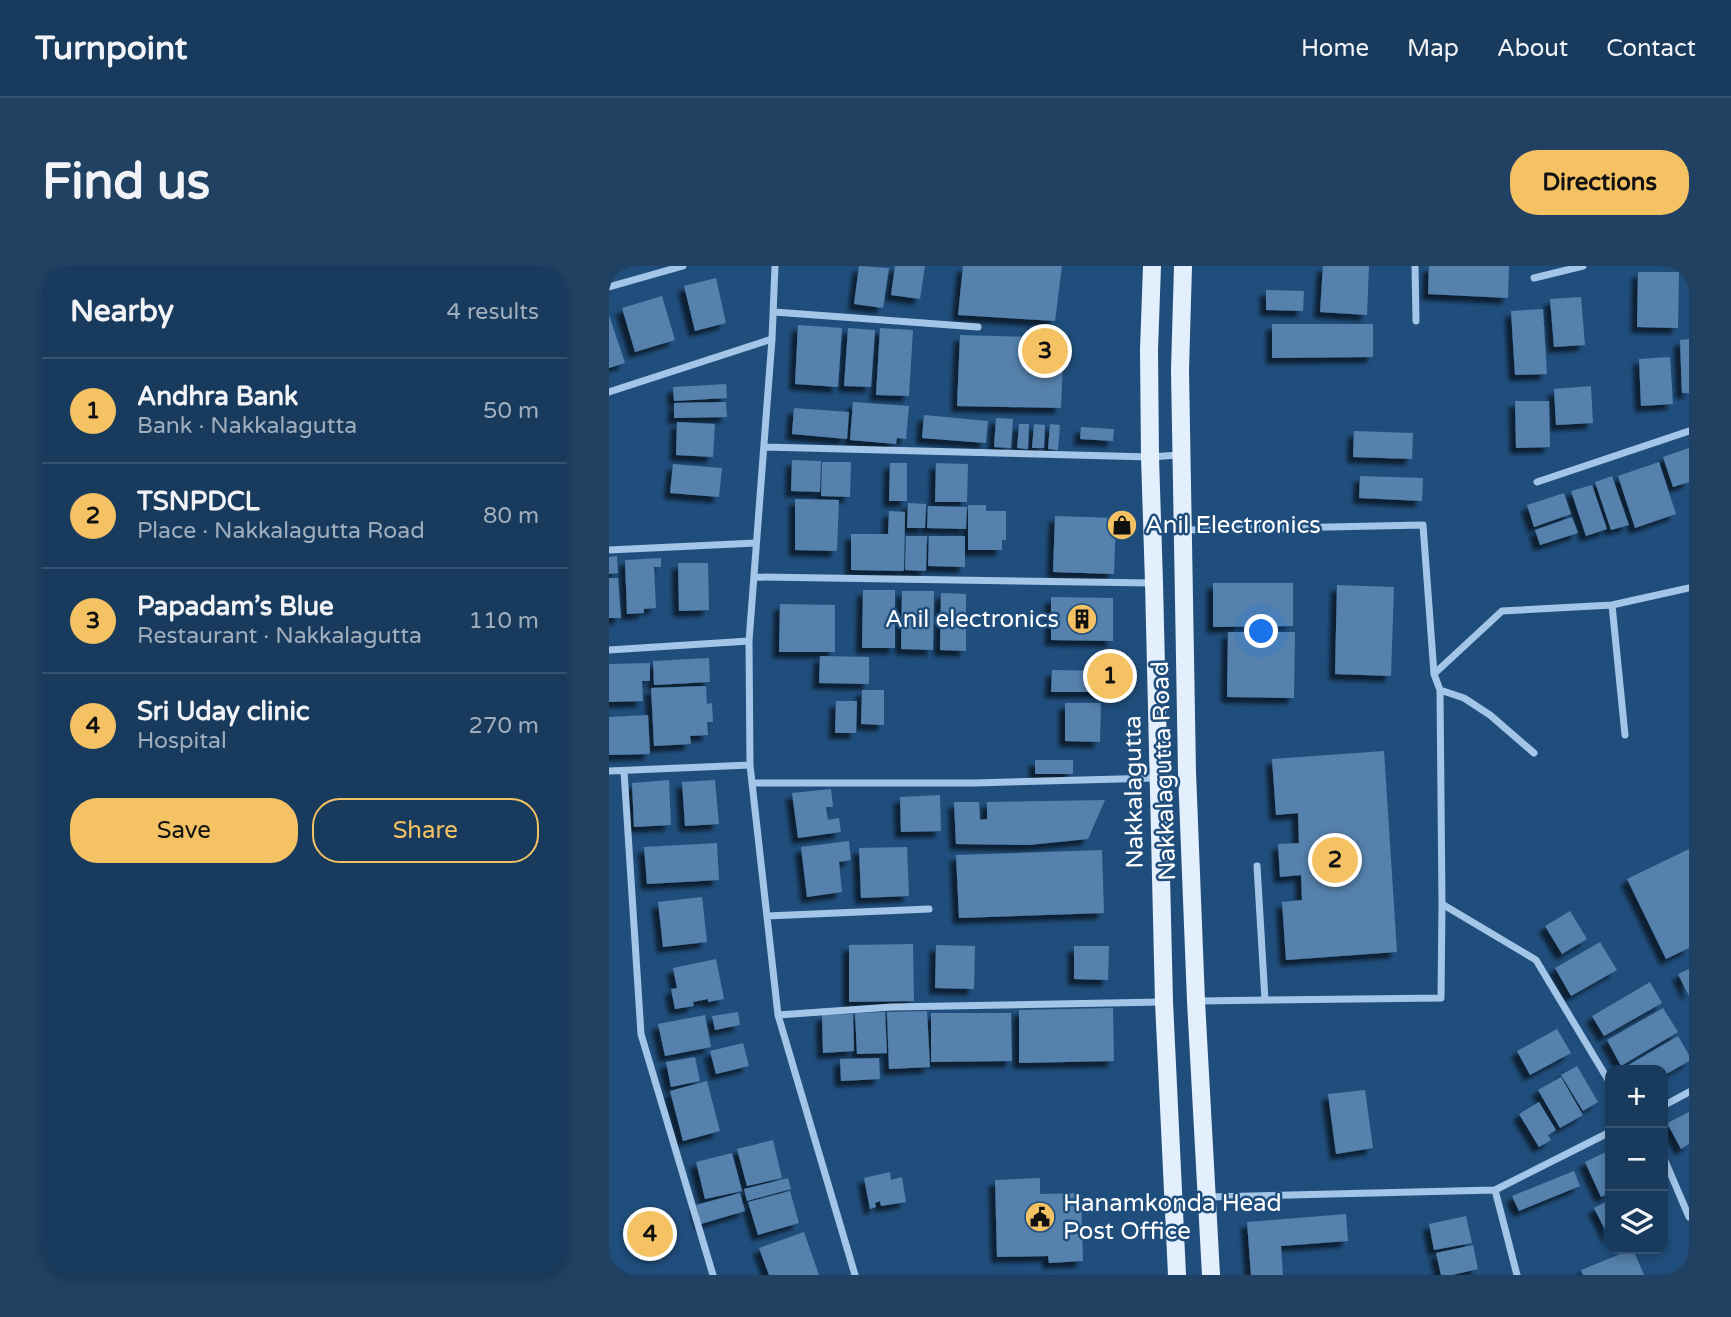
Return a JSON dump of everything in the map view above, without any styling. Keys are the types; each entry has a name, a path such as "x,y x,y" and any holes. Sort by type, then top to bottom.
{"main road":[{"name":"Nakkalagutta","path":"1152,266 1149,350 1150,457 1164,1002 1177,1275"},
{"name":"Nakkalagutta Road","path":"1183,266 1180,370 1187,772 1211,1275"}],"street":[{"path":"609,287 683,266"},
{"path":"775,266 749,641 751,783 778,1015 855,1275"},
{"path":"1415,266 1416,321"},
{"path":"1534,278 1583,266"},
{"path":"773,312 978,327"},
{"path":"609,392 772,339"},
{"path":"1537,482 1689,431"},
{"path":"764,447 1150,457 1182,455"},
{"path":"1183,530 1423,525 1434,674 1440,690 1441,998 1196,1001"},
{"path":"609,550 756,542"},
{"path":"754,577 1154,583"},
{"path":"1434,674 1502,611 1612,605 1689,588"},
{"path":"1612,605 1625,735"},
{"path":"609,650 749,641"},
{"path":"1440,690 1464,698 1481,709 1534,753"},
{"path":"609,771 750,765"},
{"path":"625,771 641,1034 713,1275"},
{"path":"751,783 974,783 1158,778"},
{"path":"1257,866 1265,1000"},
{"path":"1442,904 1536,960 1605,1075"},
{"path":"767,916 929,909"},
{"path":"778,1015 891,1007 1164,1002"},
{"path":"1668,1103 1689,1091"},
{"path":"1207,1197 1495,1190 1605,1135"},
{"path":"1668,1168 1689,1217"},
{"path":"1495,1190 1517,1275"}],"building":[{"path":"859,266 889,268 883,308 854,304"},
{"path":"895,266 925,266 920,299 891,295"},
{"path":"963,266 1062,266 1055,321 958,315"},
{"path":"1323,266 1369,266 1367,315 1320,312"},
{"path":"1429,266 1509,266 1508,298 1428,294"},
{"path":"1638,272 1679,272 1678,328 1637,327"},
{"path":"716,278 726,323 695,331 684,286"},
{"path":"1266,290 1304,291 1303,311 1266,310"},
{"path":"662,296 675,340 635,352 622,308"},
{"path":"1581,297 1585,345 1554,347 1550,299"},
{"path":"1543,309 1547,374 1515,375 1511,311"},
{"path":"609,315 625,363 609,368"},
{"path":"1272,324 1373,324 1373,357 1272,358"},
{"path":"798,325 842,328 838,387 795,384"},
{"path":"848,328 875,330 871,387 844,386"},
{"path":"880,328 913,330 909,396 876,395"},
{"path":"960,335 1064,338 1061,408 957,406"},
{"path":"1689,339 1689,393 1682,393 1680,340"},
{"path":"1670,357 1673,404 1641,406 1639,359"},
{"path":"726,384 727,398 674,401 673,387"},
{"path":"1591,386 1593,423 1556,425 1554,389"},
{"path":"1515,401 1549,401 1550,447 1516,448"},
{"path":"726,402 727,417 674,418 674,403"},
{"path":"853,402 909,406 906,439 897,438 896,444 850,440"},
{"path":"794,408 849,412 847,439 792,434"},
{"path":"924,415 988,421 986,443 922,438"},
{"path":"996,418 1013,419 1011,448 994,447"},
{"path":"677,422 715,424 713,457 676,455"},
{"path":"1019,424 1029,424 1028,449 1017,448"},
{"path":"1034,424 1045,425 1044,448 1032,448"},
{"path":"1050,424 1060,425 1058,450 1048,449"},
{"path":"1081,427 1114,429 1113,441 1080,439"},
{"path":"1354,431 1413,433 1412,459 1353,457"},
{"path":"1689,448 1689,482 1673,487 1663,457"},
{"path":"792,460 821,461 820,492 791,491"},
{"path":"822,462 851,462 850,497 821,496"},
{"path":"1659,462 1676,514 1635,528 1618,476"},
{"path":"890,463 907,463 907,501 889,501"},
{"path":"936,463 968,464 967,502 935,502"},
{"path":"673,464 722,468 719,497 670,493"},
{"path":"1360,476 1423,478 1422,501 1359,498"},
{"path":"1612,476 1629,525 1611,530 1595,482"},
{"path":"1592,485 1607,529 1586,536 1571,491"},
{"path":"1564,493 1571,514 1534,527 1527,505"},
{"path":"795,499 839,500 837,551 795,550"},
{"path":"908,503 926,504 925,528 907,528"},
{"path":"968,505 986,505 986,511 1006,511 1006,540 1002,540 1002,550 968,550"},
{"path":"928,506 967,507 966,529 927,528"},
{"path":"889,511 905,512 904,571 851,570 851,534 888,534"},
{"path":"1055,516 1116,518 1114,574 1053,572"},
{"path":"1572,517 1578,533 1540,545 1535,530"},
{"path":"906,536 927,536 926,571 905,570"},
{"path":"929,536 965,536 965,567 928,566"},
{"path":"617,556 618,573 609,574 609,557"},
{"path":"661,558 661,567 654,567 656,608 644,609 644,613 627,614 625,560"},
{"path":"678,563 708,563 709,610 679,611"},
{"path":"609,578 618,578 621,618 609,618"},
{"path":"1213,583 1293,583 1293,626 1213,627"},
{"path":"1337,585 1394,587 1391,676 1335,674"},
{"path":"863,590 895,590 895,648 862,648"},
{"path":"902,591 934,591 933,650 901,649"},
{"path":"941,593 966,594 966,651 940,650"},
{"name":"Anil electronics","path":"1051,597 1113,598 1113,641 1051,640"},
{"path":"780,604 835,605 835,652 779,652"},
{"path":"1228,632 1295,632 1294,698 1227,697"},
{"path":"820,656 869,657 869,684 819,683"},
{"path":"709,658 710,682 654,685 653,661"},
{"path":"650,663 650,681 642,681 643,701 609,702 609,664"},
{"path":"1052,670 1124,671 1124,692 1051,692"},
{"path":"706,686 707,704 712,703 713,722 707,722 708,735 690,736 691,744 654,746 651,688"},
{"path":"862,690 884,690 884,725 861,724"},
{"path":"836,701 857,701 856,733 835,733"},
{"path":"1065,703 1101,703 1100,742 1065,741"},
{"path":"648,715 650,754 609,755 609,717"},
{"path":"1384,751 1397,952 1286,960 1282,902 1302,900 1301,875 1280,877 1278,844 1299,843 1298,813 1276,815 1272,759"},
{"path":"1035,760 1073,760 1073,774 1035,774"},
{"path":"669,780 671,825 634,827 632,783"},
{"path":"715,780 719,824 685,826 682,782"},
{"path":"831,789 833,807 826,807 828,820 839,818 841,832 798,838 792,793"},
{"path":"940,795 941,831 901,832 900,797"},
{"path":"1105,800 1088,839 1029,845 956,844 954,802 979,802 980,820 987,819 987,802"},
{"path":"849,841 851,860 839,862 842,892 807,897 801,847"},
{"path":"717,843 719,880 647,884 644,847"},
{"path":"907,847 909,896 861,898 859,848"},
{"path":"1689,849 1689,948 1666,959 1627,879"},
{"path":"1102,850 1104,913 959,918 956,855"},
{"path":"702,897 707,942 663,947 658,902"},
{"path":"1570,911 1587,939 1562,954 1545,926"},
{"path":"1600,942 1617,970 1571,996 1555,968"},
{"path":"913,944 914,1001 849,1002 849,945"},
{"path":"936,945 975,946 974,989 935,988"},
{"path":"1074,946 1109,946 1108,980 1074,979"},
{"path":"716,959 724,999 693,1002 694,1006 675,1009 671,989 677,988 673,968"},
{"path":"1689,969 1689,996 1678,974"},
{"path":"1650,982 1662,1003 1604,1036 1592,1016"},
{"path":"1113,1008 1114,1061 1019,1063 1019,1010"},
{"path":"1663,1008 1678,1032 1623,1065 1607,1040"},
{"path":"927,1011 930,1067 889,1069 887,1012"},
{"path":"738,1012 740,1025 715,1030 712,1016"},
{"path":"885,1012 887,1053 857,1054 855,1013"},
{"path":"931,1013 1011,1013 1012,1061 931,1062"},
{"path":"853,1014 854,1051 823,1053 822,1015"},
{"path":"705,1015 711,1047 665,1056 658,1024"},
{"path":"1557,1029 1571,1053 1530,1075 1517,1051"},
{"path":"1678,1036 1689,1055 1689,1061 1668,1073 1668,1065 1629,1065"},
{"path":"743,1043 749,1066 716,1074 710,1051"},
{"path":"695,1057 700,1081 671,1087 666,1062"},
{"path":"879,1058 880,1079 841,1081 840,1059"},
{"path":"1577,1066 1598,1102 1583,1111 1561,1075"},
{"path":"1561,1077 1583,1115 1560,1128 1538,1090"},
{"path":"707,1081 720,1131 683,1141 670,1091"},
{"path":"1365,1090 1373,1148 1336,1154 1328,1094"},
{"path":"1539,1102 1556,1130 1548,1135 1551,1140 1539,1147 1519,1114"},
{"path":"1689,1112 1689,1144 1681,1149 1668,1122"},
{"path":"773,1140 782,1178 747,1186 737,1149"},
{"path":"1605,1152 1605,1195 1601,1197 1585,1162"},
{"path":"732,1153 742,1191 705,1199 696,1162"},
{"path":"1574,1171 1580,1186 1519,1211 1512,1196"},
{"path":"890,1172 891,1180 902,1177 906,1202 881,1206 880,1201 875,1203 876,1207 870,1209 864,1178"},
{"path":"788,1178 791,1189 747,1201 744,1189"},
{"path":"1040,1178 1040,1194 1081,1193 1083,1261 1049,1263 1048,1256 997,1257 995,1180"},
{"path":"790,1191 799,1223 758,1235 748,1202"},
{"path":"740,1193 745,1211 701,1224 696,1205"},
{"path":"1605,1202 1605,1229 1594,1208"},
{"path":"1346,1214 1348,1241 1281,1246 1283,1275 1251,1275 1247,1222"},
{"path":"1466,1216 1472,1243 1434,1250 1429,1224"},
{"path":"657,1226 659,1235 646,1238 644,1228"},
{"path":"804,1232 819,1275 769,1275 759,1248"},
{"path":"1473,1245 1478,1269 1441,1275 1436,1253"},
{"path":"1621,1254 1635,1254 1644,1275 1583,1275 1581,1270"}],"place":[{"name":"Papadam’s Blue","path":"1045,351"},
{"name":"Anil Electronics","path":"1122,525"},
{"name":"Anil electronics","path":"1082,619"},
{"name":"Andhra Bank","path":"1110,676"},
{"name":"TSNPDCL","path":"1335,860"},
{"name":"Hanamkonda Head Post Office","path":"1040,1217"},
{"name":"Sri Uday clinic","path":"650,1234"}]}
